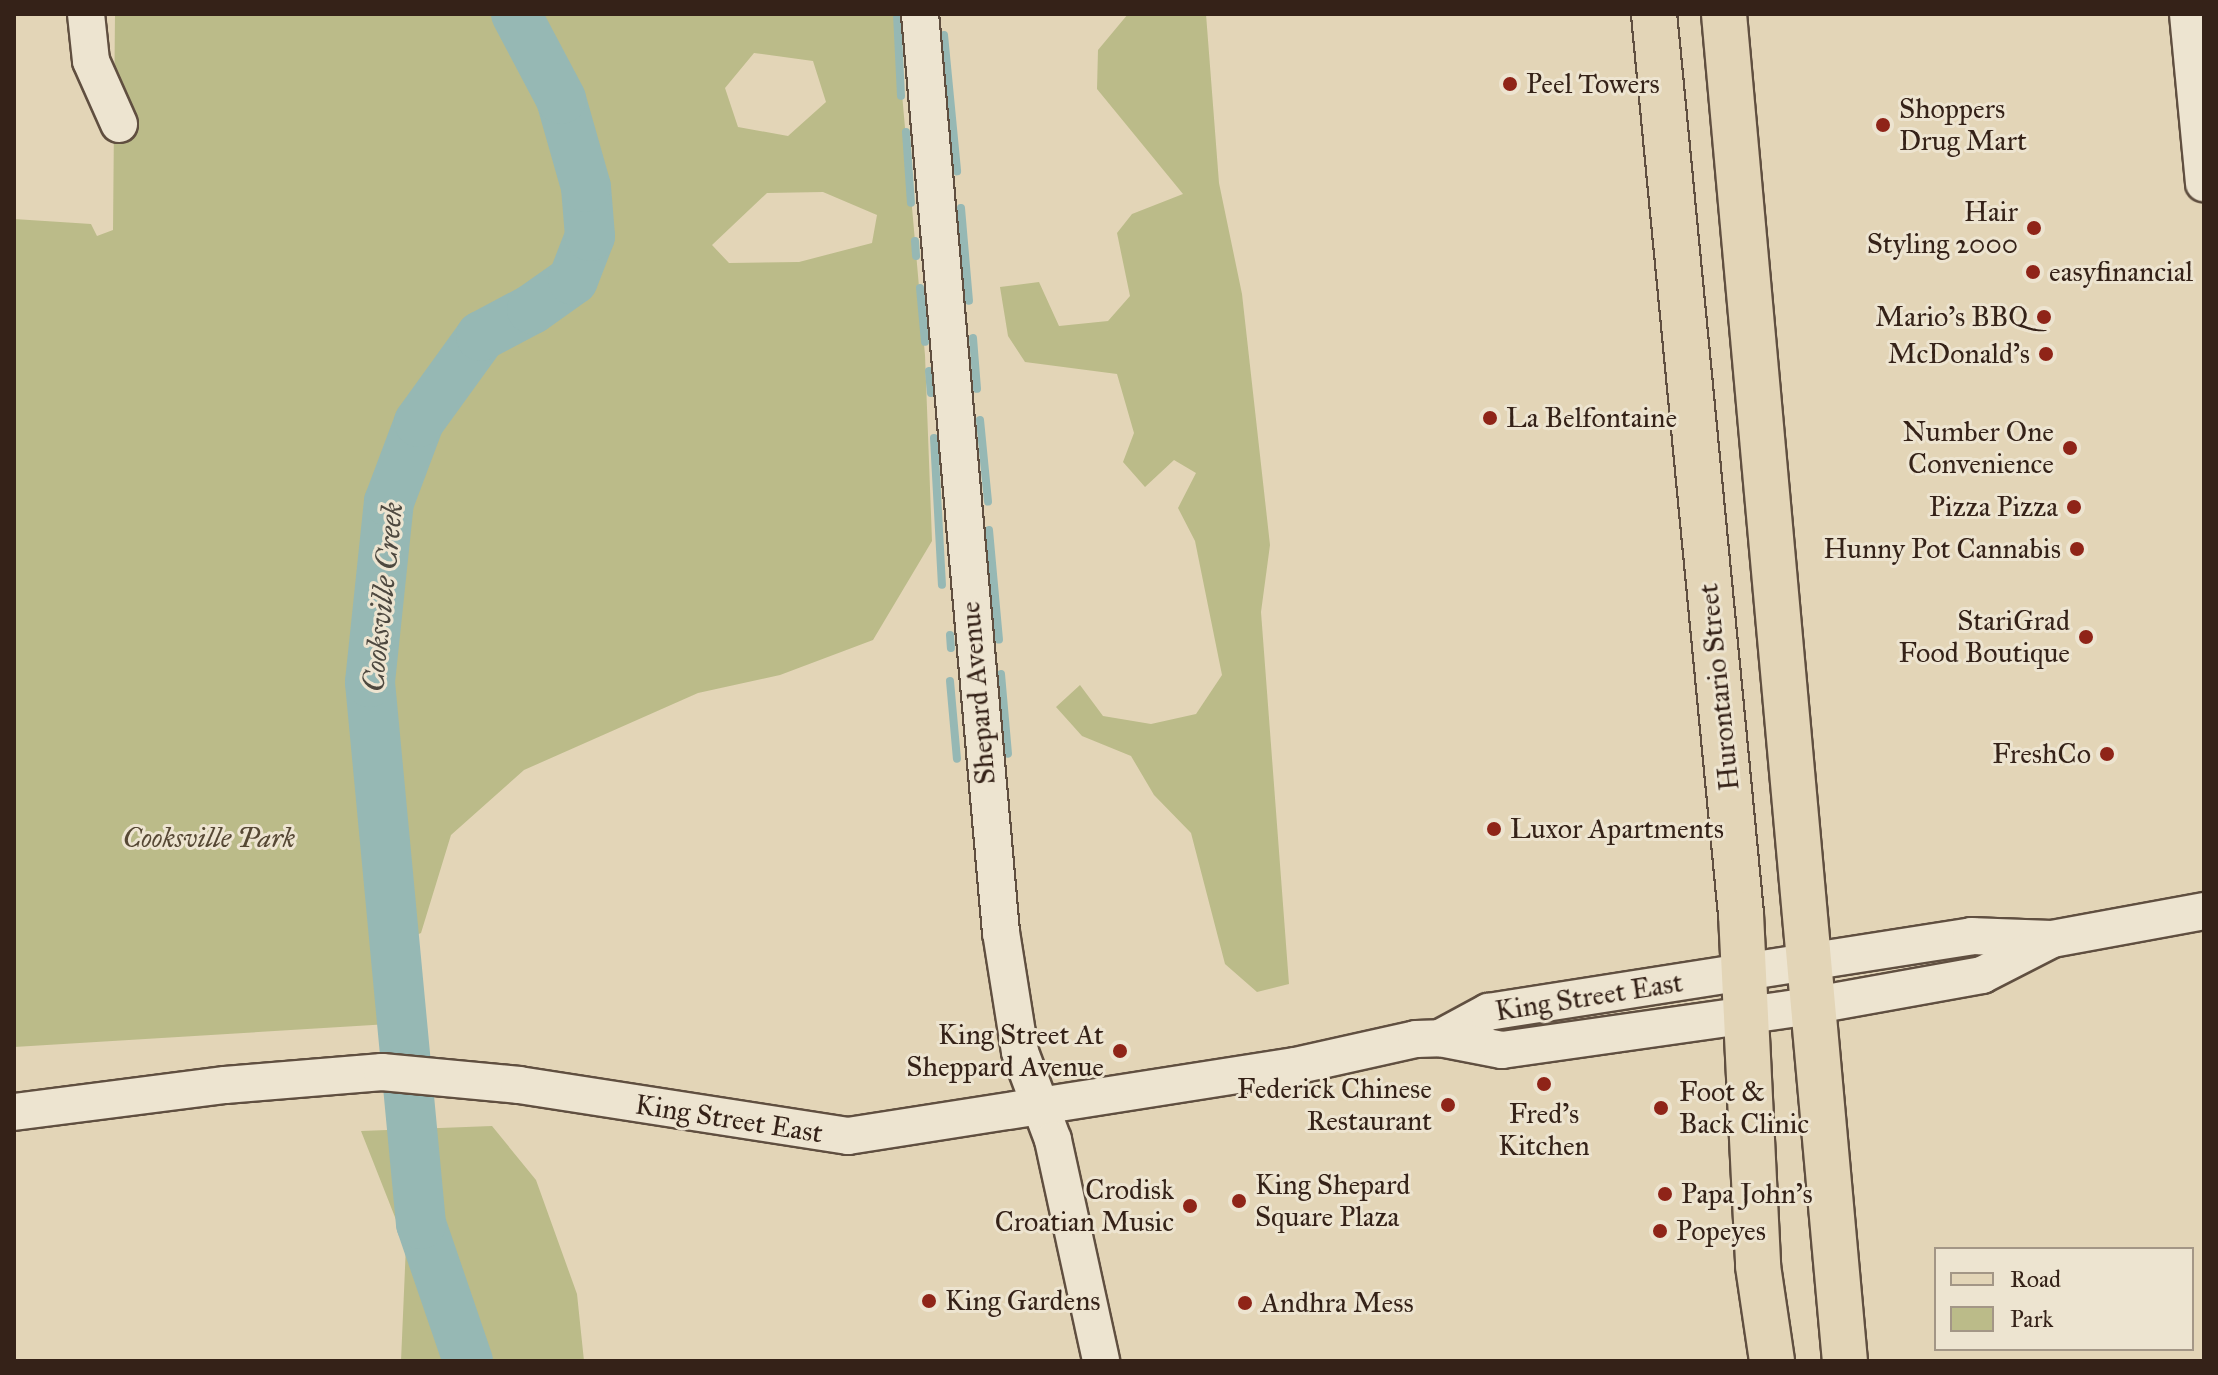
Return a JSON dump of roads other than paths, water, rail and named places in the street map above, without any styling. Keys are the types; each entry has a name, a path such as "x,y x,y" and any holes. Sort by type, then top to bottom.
{"main road":[{"name":"Hurontario Street","path":"1654,14 1745,995 1758,1266 1772,1361"},
{"path":"1724,14 1810,1006 1845,1361"}],"street":[{"path":"86,14 91,61 119,124"},
{"name":"Shepard Avenue","path":"920,14 1001,932 1020,1052 1053,1140 1101,1361"},
{"path":"2188,14 2204,183"},
{"path":"1745,995 1807,963 1971,936 2052,939 2204,911"},
{"path":"1745,995 1810,1006 1982,975 2052,939"},
{"name":"King Street East","path":"14,1112 239,1083 382,1072 441,1075 848,1136 1040,1108 1440,1038 1502,1050 1745,995"}],"waterway":[{"name":"Cooksville Creek","path":"468,1361 421,1224 370,682 389,502 419,422 481,336 532,309 573,280 590,236 586,187 561,99 516,14"},
{"path":"897,14 901,96"},
{"path":"944,35 957,171"},
{"path":"906,132 911,203"},
{"path":"961,208 969,301"},
{"path":"915,241 916,256"},
{"path":"920,288 925,342"},
{"path":"973,338 977,389"},
{"path":"929,371 931,393"},
{"path":"980,420 988,502"},
{"path":"934,438 942,585"},
{"path":"989,530 999,640"},
{"path":"950,635 951,648"},
{"path":"1001,674 1008,754"},
{"path":"950,681 957,759"}],"place":[{"name":"Peel Towers","path":"1510,84"},
{"name":"Shoppers Drug Mart","path":"1883,125"},
{"name":"Hair Styling 2000","path":"2034,228"},
{"name":"easyfinancial","path":"2033,272"},
{"name":"Mario’s BBQ","path":"2044,317"},
{"name":"McDonald's","path":"2046,354"},
{"name":"La Belfontaine","path":"1490,418"},
{"name":"Number One Convenience","path":"2070,448"},
{"name":"Pizza Pizza","path":"2074,507"},
{"name":"Hunny Pot Cannabis","path":"2077,549"},
{"name":"StariGrad Food Boutique","path":"2086,637"},
{"name":"FreshCo","path":"2107,754"},
{"name":"Luxor Apartments","path":"1494,829"},
{"name":"King Street At Sheppard Avenue","path":"1120,1051"},
{"name":"Fred’s Kitchen","path":"1544,1084"},
{"name":"Federick Chinese Restaurant","path":"1448,1105"},
{"name":"Foot & Back Clinic","path":"1661,1108"},
{"name":"Papa John's","path":"1665,1194"},
{"name":"King Shepard Square Plaza","path":"1239,1201"},
{"name":"Crodisk Croatian Music","path":"1190,1206"},
{"name":"Popeyes","path":"1660,1231"},
{"name":"King Gardens","path":"929,1301"},
{"name":"Andhra Mess","path":"1245,1303"}],"park label":[{"name":"Cooksville Park","path":"209,838"}]}
